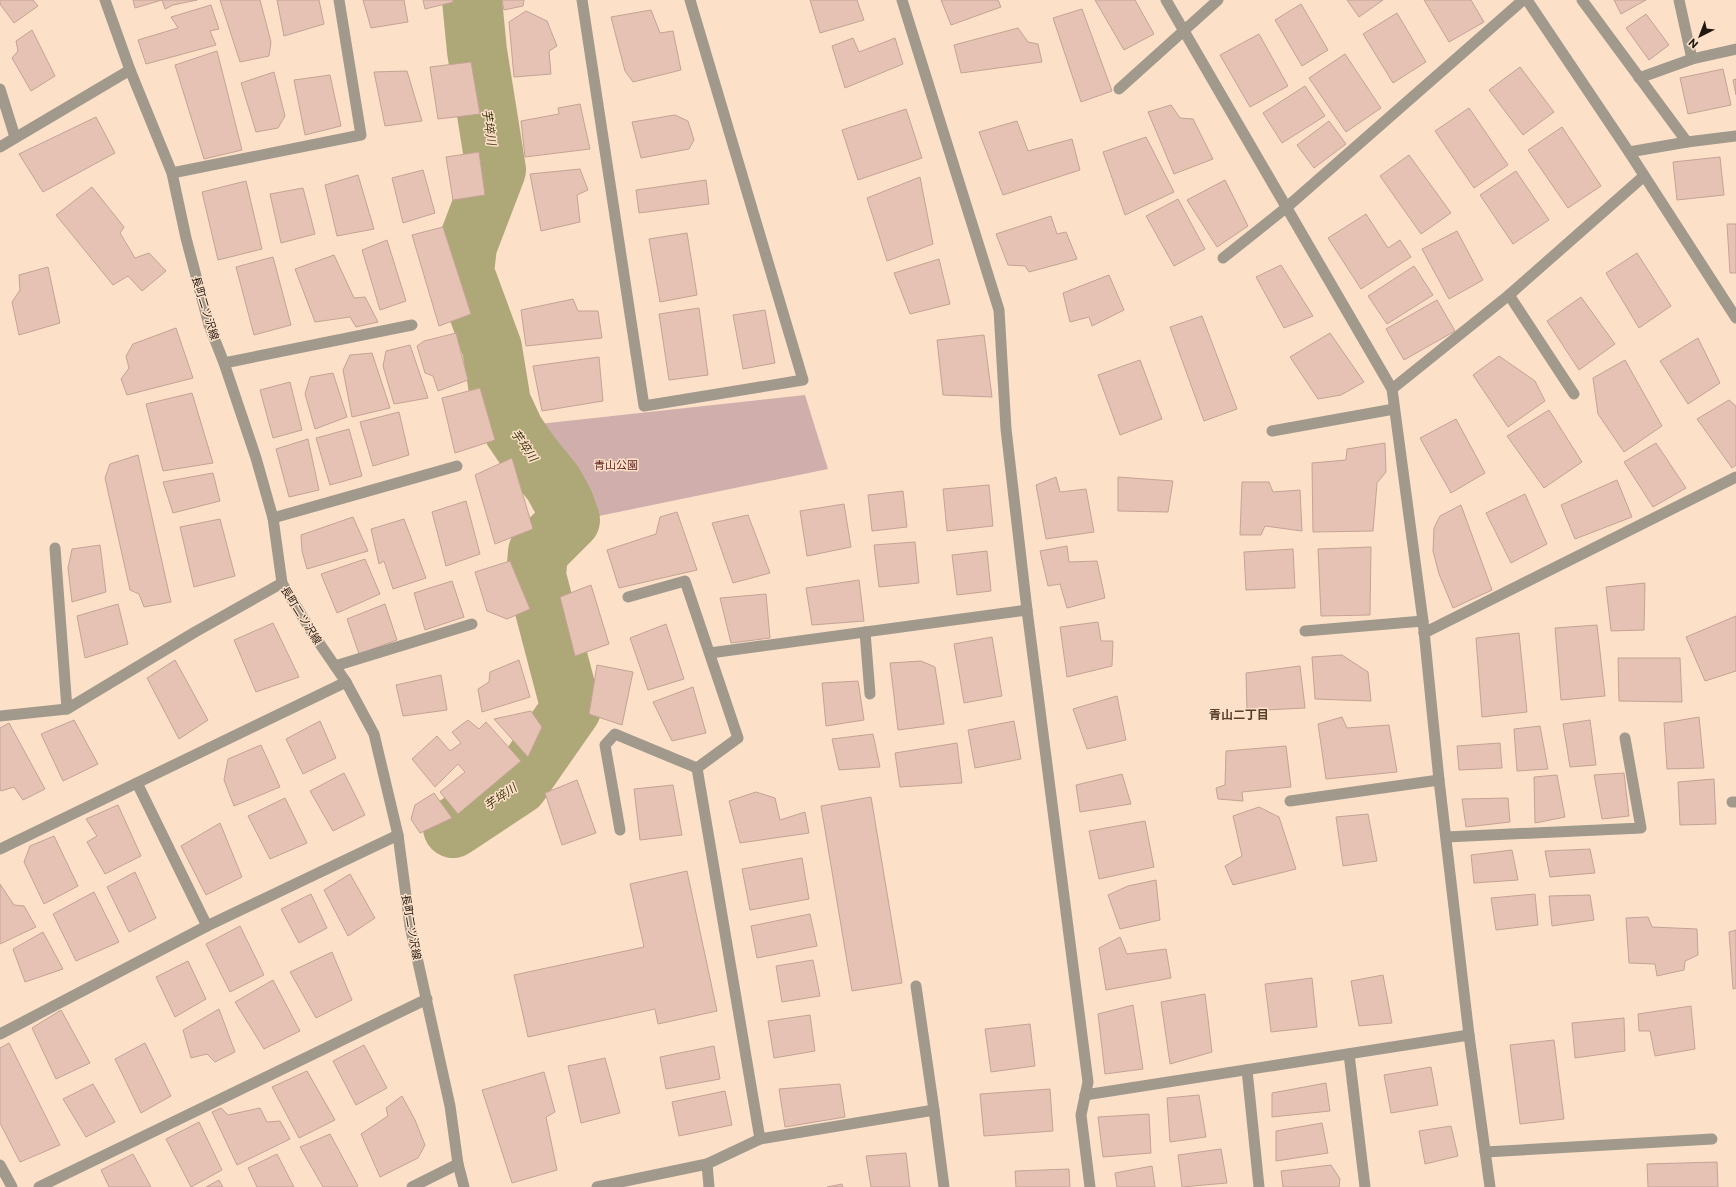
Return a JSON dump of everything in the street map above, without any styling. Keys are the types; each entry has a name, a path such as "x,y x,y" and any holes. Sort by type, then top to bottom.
{"street":[{"name":"長町二ツ沢線","path":"105,0 130,70 172,173 186,238 208,325 224,363 256,458 273,518 282,583 346,682 374,734 398,835 410,926 450,1106 458,1164 464,1187"},
{"path":"172,173 361,135 339,0"},
{"path":"582,0 644,406 803,380 690,0"},
{"path":"902,0 999,310 1006,429 1027,610 1088,1082 1080,1115 1090,1187"},
{"path":"1166,0 1392,389 1423,621 1439,780 1469,1035 1490,1187"},
{"path":"1119,89 1218,0"},
{"path":"1222,258 1287,207 1523,0"},
{"path":"1526,0 1629,152 1736,318"},
{"path":"1582,0 1687,142"},
{"path":"1679,0 1692,59"},
{"path":"1639,78 1692,59 1736,49"},
{"path":"0,147 130,70"},
{"path":"0,89 15,137"},
{"path":"1629,152 1687,142 1736,136"},
{"path":"1392,389 1509,295 1644,176"},
{"path":"1509,295 1574,394"},
{"path":"224,363 412,325"},
{"path":"1272,430 1394,409"},
{"path":"273,518 457,466"},
{"path":"1424,633 1736,477"},
{"path":"55,548 67,709"},
{"path":"628,596 685,581 738,738 697,768"},
{"path":"0,716 67,709 195,632 282,583"},
{"path":"710,653 1027,610"},
{"path":"1305,631 1423,621"},
{"path":"335,666 472,624"},
{"path":"865,632 870,694"},
{"path":"0,849 346,682"},
{"path":"620,830 605,744 615,734 697,768"},
{"path":"1446,837 1641,828 1625,738"},
{"path":"697,768 760,1139"},
{"path":"1290,801 1439,780"},
{"path":"137,783 207,926"},
{"path":"0,1034 207,926 398,835"},
{"path":"916,986 944,1187"},
{"path":"39,1187 427,999"},
{"path":"1085,1095 1469,1035"},
{"path":"1349,1054 1365,1187"},
{"path":"1247,1070 1259,1187"},
{"path":"597,1187 707,1164 760,1139 934,1110"},
{"path":"1485,1152 1712,1139"},
{"path":"412,1187 458,1164"},
{"path":"707,1164 709,1187"},
{"path":"0,1165 12,1187"}],"green space":[{"name":"青山公園","path":"805,395 828,469 589,518 539,424"}],"building":[{"path":"0,0 33,0 38,6 14,23 0,4"},
{"path":"133,0 162,0 135,8"},
{"path":"162,0 197,0 173,5 165,9"},
{"path":"220,0 260,0 271,42 269,56 240,62"},
{"path":"277,0 319,0 324,24 284,36"},
{"path":"363,0 404,0 408,22 371,28"},
{"path":"423,0 453,0 453,2 425,9"},
{"path":"502,0 524,0 523,6 504,10"},
{"path":"810,0 857,0 864,20 820,33"},
{"path":"941,0 998,0 1001,7 951,25"},
{"path":"1095,0 1135,0 1154,34 1124,50"},
{"path":"1347,0 1383,0 1359,17"},
{"path":"1424,0 1471,0 1484,22 1449,42"},
{"path":"1614,0 1646,0 1621,14"},
{"path":"1301,4 1328,50 1302,66 1275,20"},
{"path":"211,5 219,29 210,31 216,45 146,64 138,40 178,28 171,17"},
{"path":"1082,9 1112,91 1081,102 1053,18"},
{"path":"651,10 660,33 673,31 681,70 633,82 625,71 611,17"},
{"path":"526,11 547,21 557,46 549,51 551,74 514,77 509,22"},
{"path":"1397,13 1426,62 1393,83 1363,34"},
{"path":"1646,14 1669,45 1649,60 1626,28"},
{"path":"1018,28 1028,42 1038,44 1042,62 961,73 954,45"},
{"path":"32,30 55,76 31,91 12,58 18,51 16,41"},
{"path":"1259,34 1288,86 1250,107 1220,55"},
{"path":"853,38 859,52 895,38 903,64 845,88 832,46"},
{"path":"217,51 242,150 204,159 175,65"},
{"path":"1345,54 1381,108 1346,132 1309,78"},
{"path":"471,62 480,114 438,119 430,67"},
{"path":"1520,67 1554,112 1523,135 1489,90"},
{"path":"1723,69 1731,105 1688,114 1680,78"},
{"path":"407,71 422,121 385,126 374,72"},
{"path":"274,72 285,116 278,128 256,132 241,83"},
{"path":"330,75 341,126 305,135 294,80"},
{"path":"1736,79 1736,95 1733,80"},
{"path":"1305,86 1325,116 1282,143 1263,113"},
{"path":"580,104 590,149 525,157 521,121 559,114 558,108"},
{"path":"1171,105 1180,118 1193,119 1213,159 1174,174 1148,112"},
{"path":"1469,108 1508,165 1474,188 1435,131"},
{"path":"906,109 922,158 858,180 842,130"},
{"path":"675,115 688,121 694,140 689,149 641,158 632,122"},
{"path":"96,117 115,153 43,192 19,154"},
{"path":"1017,121 1028,151 1072,139 1080,170 1003,195 979,132"},
{"path":"1329,121 1346,144 1314,168 1297,145"},
{"path":"1562,127 1601,186 1568,208 1528,150"},
{"path":"1146,137 1174,192 1125,215 1103,152"},
{"path":"479,152 485,195 453,200 446,157"},
{"path":"1409,155 1451,213 1421,234 1380,176"},
{"path":"1720,157 1724,195 1677,200 1673,162"},
{"path":"580,169 588,190 577,195 580,222 541,231 530,174"},
{"path":"423,170 435,213 403,223 392,178"},
{"path":"1516,171 1549,220 1513,244 1480,195"},
{"path":"358,175 374,229 337,236 325,185"},
{"path":"920,177 933,244 887,261 867,198"},
{"path":"706,180 709,204 639,213 636,190"},
{"path":"1225,180 1248,226 1217,247 1187,200"},
{"path":"246,181 262,249 218,260 202,192"},
{"path":"92,187 124,227 120,233 135,258 149,253 166,271 142,291 128,276 113,285 56,215"},
{"path":"303,188 315,234 281,243 270,194"},
{"path":"1178,199 1205,249 1174,266 1146,216"},
{"path":"1366,214 1388,248 1400,240 1411,257 1361,289 1328,238"},
{"path":"1051,216 1057,234 1066,232 1077,259 1029,272 1025,266 1008,265 996,234"},
{"path":"1727,224 1736,224 1736,273 1730,273"},
{"path":"443,227 471,314 439,326 412,235"},
{"path":"1457,231 1483,280 1449,299 1422,249"},
{"path":"687,233 697,295 660,302 649,239"},
{"path":"387,240 406,301 380,310 362,250"},
{"path":"1637,253 1671,306 1639,328 1606,273"},
{"path":"334,255 354,298 365,297 378,322 356,327 350,317 315,322 295,269"},
{"path":"273,257 291,325 254,335 236,267"},
{"path":"939,259 950,304 910,314 894,273"},
{"path":"1281,265 1313,316 1284,328 1256,277"},
{"path":"1414,266 1433,295 1387,324 1368,296"},
{"path":"48,267 60,323 19,335 12,302 20,290 19,275"},
{"path":"1109,275 1124,310 1092,326 1089,317 1070,322 1063,293"},
{"path":"1581,297 1615,344 1579,370 1547,321"},
{"path":"573,299 578,311 598,311 602,338 526,346 521,310"},
{"path":"1437,300 1455,331 1404,360 1386,329"},
{"path":"699,308 708,375 669,380 659,314"},
{"path":"765,310 775,363 743,369 733,315"},
{"path":"1202,316 1237,409 1204,421 1170,327"},
{"path":"176,328 193,378 127,395 121,379 129,368 126,356 133,344"},
{"path":"456,333 468,380 438,391 433,376 425,373 417,346 424,341"},
{"path":"1330,333 1364,382 1341,395 1318,399 1290,357"},
{"path":"984,335 992,397 943,395 937,340"},
{"path":"1698,338 1720,383 1688,404 1660,361"},
{"path":"410,345 428,398 394,404 383,366 386,351"},
{"path":"372,353 390,408 352,417 343,370 350,355"},
{"path":"1499,356 1535,381 1545,401 1508,427 1473,375"},
{"path":"599,357 603,401 542,411 533,366"},
{"path":"1140,360 1162,419 1120,435 1098,375"},
{"path":"1625,360 1662,426 1624,452 1598,414 1593,378"},
{"path":"333,373 347,417 315,429 305,394 310,377"},
{"path":"290,382 302,430 273,438 260,390"},
{"path":"480,388 495,440 455,453 442,398"},
{"path":"192,393 213,463 163,471 146,404"},
{"path":"1729,400 1736,406 1736,465 1732,468 1697,419"},
{"path":"1549,410 1582,462 1544,488 1507,436"},
{"path":"399,412 409,455 373,466 360,422"},
{"path":"1456,419 1485,473 1451,493 1420,438"},
{"path":"349,429 362,476 330,485 316,438"},
{"path":"308,439 319,490 289,497 276,449"},
{"path":"1385,443 1386,472 1377,483 1373,531 1313,532 1312,463 1346,460 1347,449"},
{"path":"1656,443 1686,488 1653,507 1624,462"},
{"path":"138,455 171,602 144,607 139,594 130,590 105,478 110,464"},
{"path":"512,458 533,529 495,544 475,475"},
{"path":"213,473 220,501 173,513 163,482"},
{"path":"1056,477 1060,492 1086,489 1094,532 1046,539 1036,485"},
{"path":"1118,477 1173,481 1168,512 1118,511"},
{"path":"1617,480 1632,517 1575,539 1561,505"},
{"path":"1242,482 1269,482 1273,492 1300,490 1302,531 1265,526 1261,535 1240,535"},
{"path":"989,485 993,526 947,531 943,489"},
{"path":"903,491 907,527 872,531 868,495"},
{"path":"1525,494 1547,544 1511,563 1486,513"},
{"path":"466,501 480,554 446,566 432,512"},
{"path":"844,504 851,547 807,556 800,511"},
{"path":"1461,505 1492,590 1453,608 1439,574 1433,551 1434,528 1440,516"},
{"path":"677,512 697,570 619,588 607,550 656,534 660,517"},
{"path":"748,515 770,573 733,583 712,523"},
{"path":"353,517 368,551 307,569 302,551 301,535"},
{"path":"220,519 235,576 194,587 180,527"},
{"path":"404,519 426,578 393,589 384,561 379,564 371,529"},
{"path":"915,542 919,583 879,587 874,545"},
{"path":"100,545 106,592 72,602 68,568 72,549"},
{"path":"1067,546 1069,562 1097,561 1105,598 1067,608 1060,584 1048,586 1040,551"},
{"path":"1371,547 1370,615 1321,616 1318,549"},
{"path":"1293,549 1295,588 1246,590 1244,552"},
{"path":"987,551 991,591 957,595 952,555"},
{"path":"365,559 380,594 337,613 321,574"},
{"path":"510,561 530,609 507,619 487,611 475,572"},
{"path":"859,580 864,621 812,625 806,588"},
{"path":"452,581 464,617 425,630 414,593"},
{"path":"1645,583 1644,630 1611,631 1606,587"},
{"path":"591,585 609,644 575,656 560,597"},
{"path":"766,594 770,638 731,643 720,598"},
{"path":"118,604 128,644 85,658 77,616"},
{"path":"385,604 397,640 359,654 347,619"},
{"path":"1736,616 1736,671 1705,681 1686,637"},
{"path":"1098,622 1101,641 1113,641 1112,666 1067,677 1060,627"},
{"path":"273,623 299,677 256,692 234,640"},
{"path":"666,624 684,679 648,690 630,638"},
{"path":"1597,625 1605,696 1561,700 1555,628"},
{"path":"1519,633 1527,712 1482,717 1476,638"},
{"path":"992,637 1002,696 964,703 954,644"},
{"path":"1342,655 1368,672 1371,701 1315,699 1312,657"},
{"path":"1618,658 1680,658 1682,702 1619,701"},
{"path":"175,660 208,720 179,739 147,678"},
{"path":"519,660 530,697 482,712 478,689 489,682 490,672"},
{"path":"921,661 935,667 944,724 898,730 890,663"},
{"path":"597,665 633,672 622,725 589,714"},
{"path":"1300,666 1305,708 1247,711 1246,673"},
{"path":"441,675 447,710 403,716 396,685"},
{"path":"858,681 864,720 826,726 822,683"},
{"path":"693,687 706,733 672,741 653,702"},
{"path":"1117,696 1126,740 1087,749 1073,709"},
{"path":"531,711 542,727 528,757 494,719"},
{"path":"1342,717 1347,728 1389,725 1397,772 1326,779 1318,724"},
{"path":"1699,717 1704,768 1667,769 1664,723"},
{"path":"74,720 98,764 63,781 41,734"},
{"path":"468,720 479,729 486,722 521,761 458,814 440,792 465,772 458,764 435,787 412,759 437,736 450,751 461,743 452,732"},
{"path":"1590,720 1596,765 1570,767 1563,724"},
{"path":"320,721 336,758 303,774 286,739"},
{"path":"1014,721 1021,759 975,768 968,730"},
{"path":"9,723 45,789 23,800 14,787 0,790 0,728"},
{"path":"1540,726 1548,769 1517,771 1514,729"},
{"path":"873,734 880,767 839,770 832,739"},
{"path":"957,743 962,783 900,787 895,753"},
{"path":"1500,743 1502,768 1459,770 1457,746"},
{"path":"261,745 280,787 234,806 224,780 228,759"},
{"path":"1286,746 1291,787 1242,792 1243,801 1218,799 1216,788 1225,785 1226,751"},
{"path":"344,773 365,815 333,831 310,791"},
{"path":"1624,773 1629,816 1602,819 1594,775"},
{"path":"1122,774 1131,804 1080,812 1076,785"},
{"path":"1557,775 1565,817 1535,823 1534,777"},
{"path":"1714,779 1716,824 1680,825 1678,782"},
{"path":"577,780 596,833 562,845 545,793"},
{"path":"673,785 682,835 640,840 634,789"},
{"path":"756,792 775,798 780,820 805,812 809,833 740,843 729,801"},
{"path":"434,793 452,818 420,833 411,819 415,805"},
{"path":"871,797 902,983 852,991 821,806"},
{"path":"285,798 307,843 270,859 248,816"},
{"path":"1508,798 1510,822 1466,827 1462,799"},
{"path":"118,805 141,856 105,874 87,842 97,836 86,819"},
{"path":"1259,807 1279,817 1296,869 1233,885 1225,866 1242,856 1233,816"},
{"path":"1368,814 1377,861 1343,866 1336,817"},
{"path":"1145,821 1154,867 1099,879 1089,831"},
{"path":"220,823 242,877 206,895 181,846"},
{"path":"54,836 78,886 44,904 24,862 30,846"},
{"path":"1590,849 1595,873 1550,877 1545,851"},
{"path":"1512,850 1518,880 1474,883 1471,855"},
{"path":"802,858 809,899 750,910 742,869"},
{"path":"687,871 717,1011 658,1024 655,1009 528,1037 514,975 644,947 630,884"},
{"path":"135,872 156,918 129,932 107,887"},
{"path":"350,874 375,918 348,936 324,890"},
{"path":"1156,880 1160,920 1120,929 1108,895 1128,886"},
{"path":"0,884 14,905 24,906 36,927 0,944"},
{"path":"94,892 119,942 76,961 53,914"},
{"path":"311,894 327,928 299,943 281,909"},
{"path":"1535,894 1538,925 1496,930 1491,898"},
{"path":"1590,895 1594,920 1552,926 1549,896"},
{"path":"810,914 817,946 757,958 751,926"},
{"path":"1648,917 1652,927 1697,929 1698,955 1685,961 1684,970 1657,976 1655,964 1629,963 1626,918"},
{"path":"240,926 264,975 230,992 206,944"},
{"path":"1736,930 1736,988 1733,989 1729,932"},
{"path":"43,932 63,969 25,982 13,949"},
{"path":"1120,937 1127,954 1166,949 1171,978 1106,990 1099,948"},
{"path":"332,952 352,1000 316,1018 290,972"},
{"path":"813,960 820,996 782,1002 776,966"},
{"path":"188,961 206,999 175,1017 156,977"},
{"path":"1383,975 1392,1023 1359,1026 1351,981"},
{"path":"1312,978 1317,1027 1271,1032 1265,984"},
{"path":"273,980 300,1031 264,1049 235,1002"},
{"path":"1205,994 1212,1052 1170,1064 1161,1002"},
{"path":"1133,1005 1143,1069 1105,1074 1098,1014"},
{"path":"1691,1006 1695,1049 1655,1056 1650,1031 1639,1031 1638,1014"},
{"path":"219,1009 235,1052 215,1062 207,1054 191,1058 183,1030"},
{"path":"61,1010 90,1063 56,1079 32,1028"},
{"path":"810,1015 815,1051 774,1058 768,1021"},
{"path":"1624,1018 1625,1051 1575,1058 1572,1023"},
{"path":"1030,1024 1035,1066 991,1072 985,1029"},
{"path":"1554,1040 1564,1119 1520,1124 1510,1045"},
{"path":"9,1043 60,1145 20,1162 0,1123 0,1048"},
{"path":"145,1043 171,1096 141,1113 115,1059"},
{"path":"364,1045 387,1088 356,1105 333,1061"},
{"path":"714,1046 720,1079 666,1089 660,1057"},
{"path":"605,1058 620,1113 581,1123 568,1066"},
{"path":"1431,1067 1438,1105 1391,1113 1384,1075"},
{"path":"307,1071 335,1120 299,1138 272,1087"},
{"path":"544,1072 555,1112 546,1117 557,1170 512,1183 482,1090"},
{"path":"1326,1083 1330,1111 1272,1117 1272,1093"},
{"path":"93,1084 115,1122 86,1137 63,1099"},
{"path":"840,1084 845,1117 785,1127 779,1089"},
{"path":"1050,1089 1053,1131 984,1136 980,1094"},
{"path":"725,1091 732,1125 679,1136 672,1102"},
{"path":"1199,1095 1206,1137 1170,1142 1167,1098"},
{"path":"402,1096 415,1120 425,1145 418,1158 380,1177 361,1134 388,1116 386,1108"},
{"path":"221,1108 228,1115 260,1108 267,1122 280,1121 290,1139 237,1165 212,1112"},
{"path":"1149,1114 1151,1153 1103,1157 1098,1117"},
{"path":"199,1122 222,1170 191,1187 166,1139"},
{"path":"1322,1123 1328,1153 1276,1161 1276,1131"},
{"path":"1451,1126 1458,1156 1425,1164 1419,1131"},
{"path":"330,1134 358,1186 323,1187 300,1147"},
{"path":"1221,1149 1227,1183 1182,1187 1178,1155"},
{"path":"906,1153 910,1187 871,1187 866,1156"},
{"path":"133,1154 151,1187 109,1187 101,1170"},
{"path":"277,1154 294,1187 257,1187 248,1168"},
{"path":"1717,1162 1718,1187 1648,1187 1647,1164"},
{"path":"1331,1165 1340,1179 1339,1187 1283,1187 1281,1171"},
{"path":"1152,1166 1155,1187 1117,1187 1115,1173"},
{"path":"1069,1169 1070,1187 1016,1187 1015,1171"},
{"path":"219,1180 223,1187 206,1187"},
{"path":"842,1184 843,1187 827,1187"}],"waterway":[{"name":"芋埣川","path":"453,828 518,785 571,709 536,576 538,552 570,520 564,503 553,483 531,456 514,431 501,403 492,348 464,272 467,246 496,170 477,51 472,0"}],"district":[{"name":"青山二丁目","path":"1239,714"}]}
